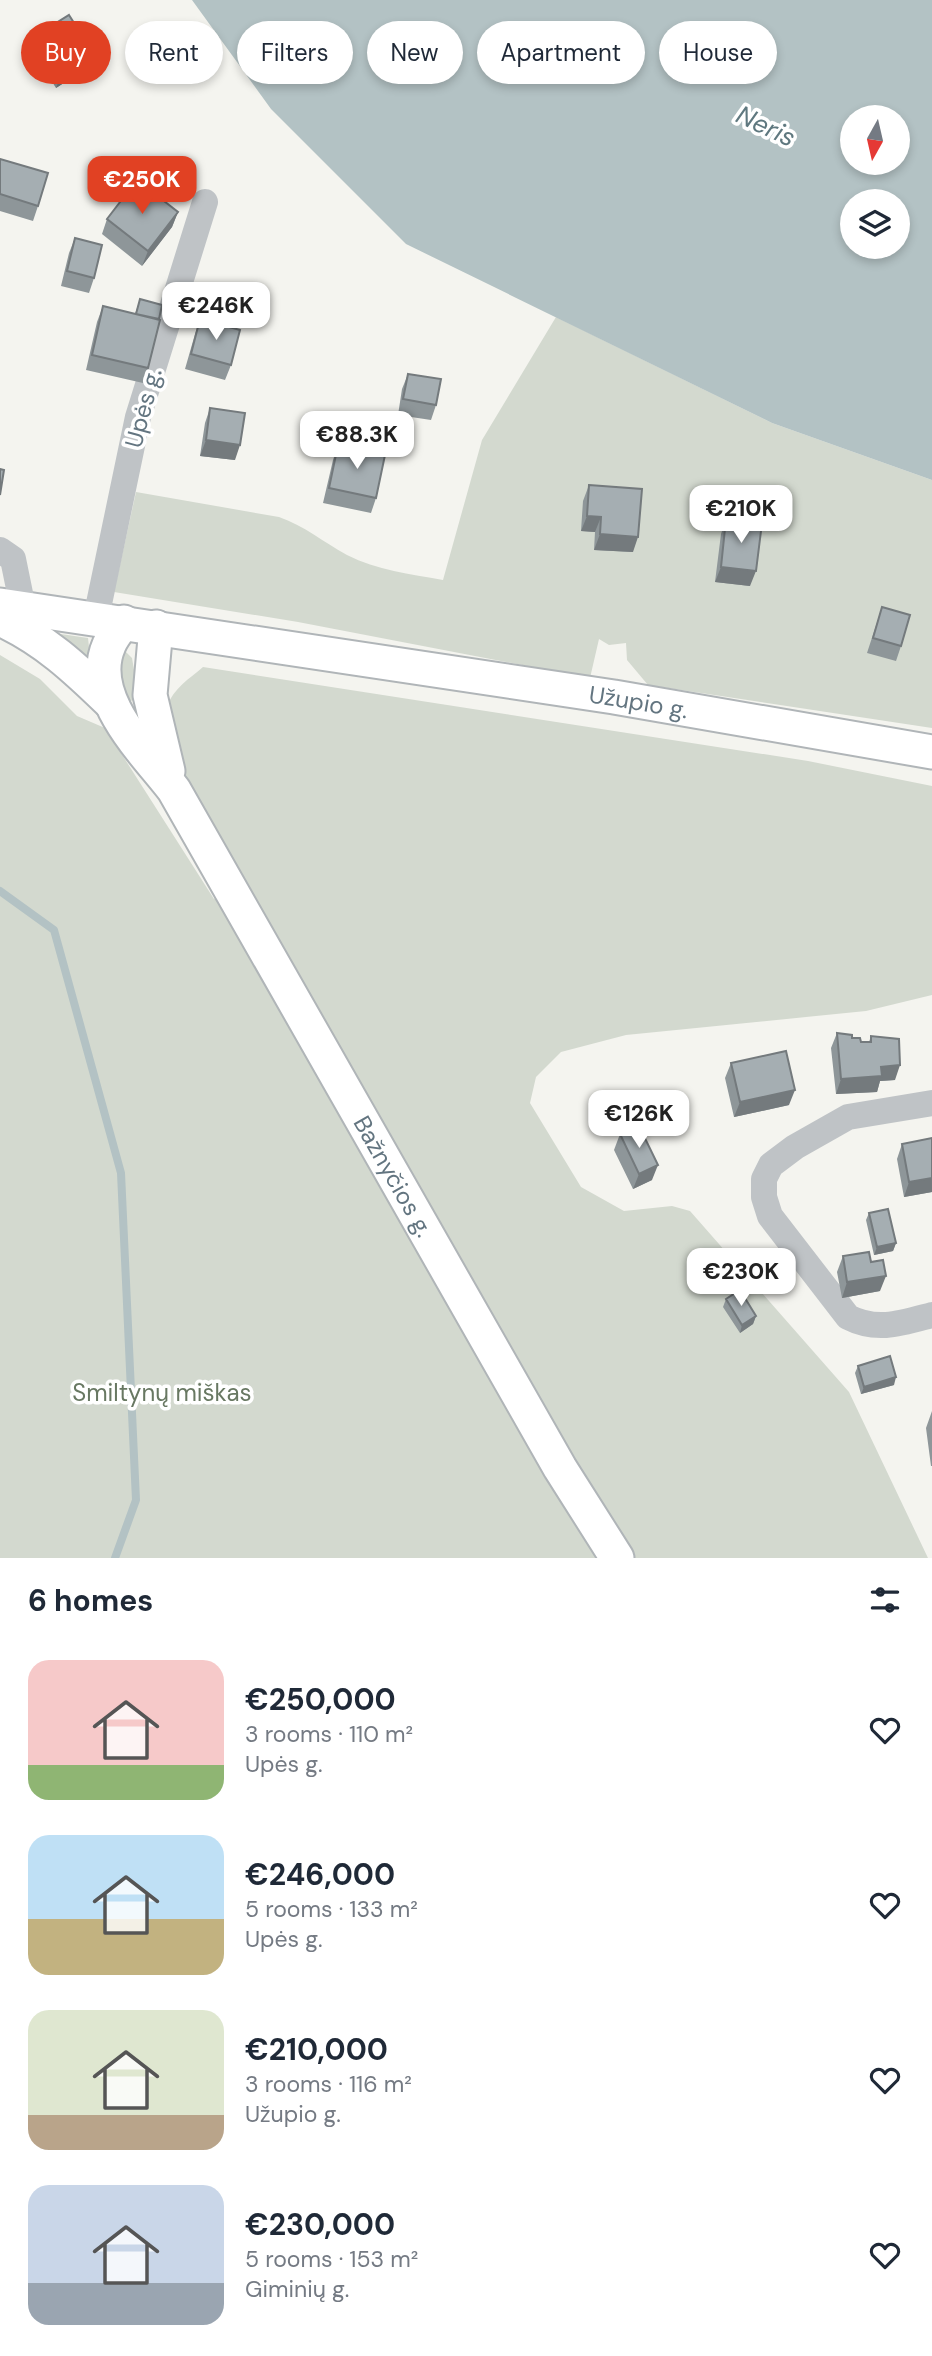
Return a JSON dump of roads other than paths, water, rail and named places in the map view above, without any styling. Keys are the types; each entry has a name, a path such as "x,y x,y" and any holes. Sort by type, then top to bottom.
{"main road":[{"name":"Užupio g.","path":"8,611 126,622 614,697 932,752"},
{"path":"8,611 26,631 63,657 110,702"},
{"name":"Bažnyčios g.","path":"126,622 109,645 104,670 110,702 174,790 553,1455 617,1558"},
{"name":"Bažnyčios g.","path":"126,622 150,695 174,790"}],"street":[{"name":"Upės g.","path":"126,622 138,417 205,202"},
{"path":"0,550 13,559 8,611"},
{"path":"932,1103 848,1117 771,1165 764,1180 764,1197 770,1216 848,1317 865,1325 888,1326 932,1315"}],"water":[{"name":"Neris","path":"192,0 932,0 932,480 772,423 406,244 271,109 253,84 353,84 353,21 237,21 237,62 223,43 223,21 207,21"}],"waterway":[{"path":"0,891 54,930 121,1173 136,1500 115,1558"}],"park label":[{"name":"Smiltynų miškas","path":"162,1392"}]}
